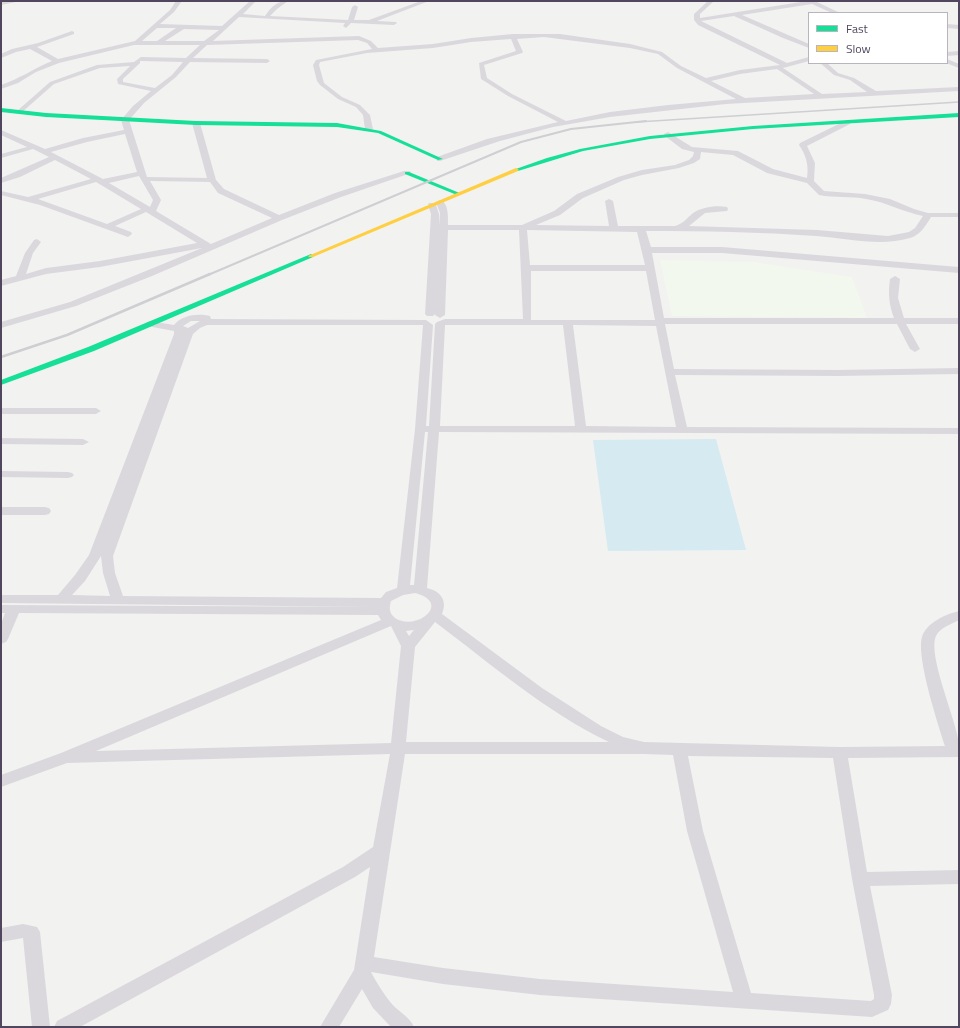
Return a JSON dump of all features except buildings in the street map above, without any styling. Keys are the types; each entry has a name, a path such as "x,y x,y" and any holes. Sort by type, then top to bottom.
{"main road":[{"path":"1,110 125,120 196,123 337,125 369,129 379,132 440,159"},
{"path":"1,383 84,352 436,203 454,192 506,167 541,155 613,138 724,125 959,111"},
{"path":"1,373 83,342 454,192 521,168 572,152 633,139 668,134 724,129 959,115"},
{"path":"407,173 440,159"},
{"path":"407,173 454,192"}],"street":[{"path":"1,3 18,1"},
{"path":"137,42 172,11 179,1"},
{"path":"107,226 149,210 157,200 143,176 125,120 134,108 158,90 204,43 212,39 253,1"},
{"path":"267,17 270,11 285,1"},
{"path":"368,22 380,16 410,8 426,1"},
{"path":"697,20 697,14 711,1"},
{"path":"697,20 812,1 835,12"},
{"path":"324,38 350,22 355,7"},
{"path":"735,14 785,37 808,46"},
{"path":"237,15 350,22 394,23"},
{"path":"697,20 706,27 786,65"},
{"path":"948,20 959,21"},
{"path":"155,26 181,28 224,28"},
{"path":"948,26 959,27"},
{"path":"152,49 158,43 181,28"},
{"path":"1,56 14,50 32,47 72,33"},
{"path":"513,36 520,52 481,64 484,79 510,95 565,123"},
{"path":"369,129 366,115 358,106 340,98 322,84 316,65 318,61 326,58 377,51 433,46 471,40 513,36 560,36 648,49 660,53 679,67 745,101"},
{"path":"1,87 16,82 34,71 57,61 137,42 204,43 324,38 363,38 377,51"},
{"path":"32,47 57,61"},
{"path":"948,54 959,53"},
{"path":"146,54 120,79 120,82 158,90"},
{"path":"141,59 267,61"},
{"path":"706,80 740,72 778,67 808,59"},
{"path":"948,61 959,66"},
{"path":"19,112 52,83 99,66 135,64"},
{"path":"824,64 836,74 852,79 875,94"},
{"path":"778,67 822,96"},
{"path":"440,159 496,139 565,123 643,110 822,96 959,90"},
{"path":"810,181 812,171 808,151 803,145 847,122"},
{"path":"196,123 212,180 221,190 279,218"},
{"path":"44,152 86,140 128,131"},
{"path":"2,133 34,147 100,181 149,210 178,230 211,245"},
{"path":"668,134 685,147 698,150 730,152 770,171 810,181 822,193 865,196 887,201 911,211 928,215 959,215"},
{"path":"1,156 34,147"},
{"path":"523,228 556,213 580,196 633,174 690,162 696,157 698,150"},
{"path":"1,181 54,157"},
{"path":"1,325 80,301 149,274 211,245 279,218 338,195 407,173"},
{"path":"25,200 100,181 143,176 212,180"},
{"path":"1,193 52,206 128,234"},
{"path":"609,201 614,229"},
{"path":"420,590 434,429 434,227 436,203"},
{"path":"402,590 444,228 444,214 436,203"},
{"path":"675,229 686,225 697,214 703,211 724,209"},
{"path":"434,227 675,229 791,232 879,238 907,236 919,230 928,215"},
{"path":"523,228 528,318"},
{"path":"641,229 650,268 669,372 682,429"},
{"path":"20,278 29,253 37,242"},
{"path":"2,284 52,270 100,264 211,245"},
{"path":"646,250 722,250 959,270"},
{"path":"526,268 650,268"},
{"path":"895,279 892,296 899,321 915,349"},
{"path":"62,599 80,578 95,555 119,508 188,334 198,323 198,312 188,307"},
{"path":"150,324 178,329 207,322 528,318 959,321"},
{"path":"118,599 108,574 108,556 119,508 179,334 178,326 180,322 188,319 198,323"},
{"path":"434,320 568,323 660,320"},
{"path":"568,323 581,429"},
{"path":"669,372 838,373 959,371"},
{"path":"1,411 96,411"},
{"path":"420,429 959,431"},
{"path":"1,441 83,442"},
{"path":"1,474 68,475"},
{"path":"1,511 45,511"},
{"path":"1,781 66,757 388,614 395,592 402,590 420,590 429,592 439,603 439,610 408,646 398,748 363,968 328,1027"},
{"path":"1,599 118,599 388,614 407,626 418,625 432,619"},
{"path":"1,639 8,609 388,614"},
{"path":"388,614 408,646"},
{"path":"66,757 398,748 644,748 840,753 957,751 941,708 928,651 929,637 936,628 959,615"},
{"path":"432,619 537,692 596,730 619,741 644,748"},
{"path":"679,750 695,830 744,1000"},
{"path":"363,968 540,987 613,993 872,1009 882,1004 883,995 860,879 840,753"},
{"path":"63,1027 349,872 382,850"},
{"path":"860,879 959,876"},
{"path":"1,935 23,931 31,932 41,1027"},
{"path":"363,968 376,999 394,1019 405,1027"}],"shaded area":[{"path":"660,260 753,262 852,277 867,318 672,316"},
{"path":"716,439 746,550 608,551 593,440"}],"railway":[{"path":"637,122 959,102"},
{"path":"208,275 521,142 571,129 646,121"},
{"path":"1,357 67,335 210,274"}],"traffic: fast":[{"path":"1,110 46,115 196,123 337,125 379,132 440,159"},
{"path":"516,170 582,150 650,137 753,127 959,115"},
{"path":"407,173 459,194"},
{"path":"1,383 91,349 311,256"}],"traffic: slow":[{"path":"311,256 516,170"}]}
